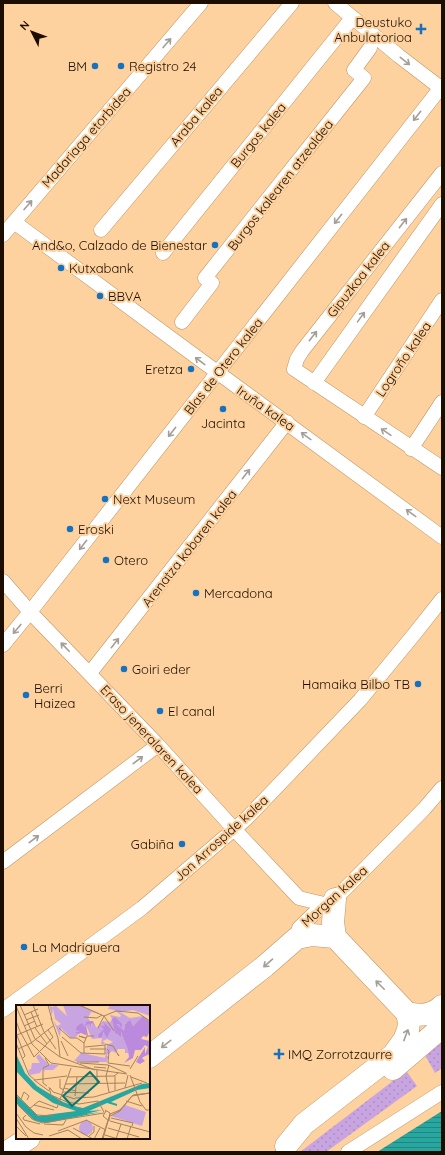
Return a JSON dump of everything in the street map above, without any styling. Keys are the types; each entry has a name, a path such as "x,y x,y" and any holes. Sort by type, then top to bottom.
{"main road":[{"path":"282,1149 304,1124 393,1055 404,1040 408,1030 409,1022 406,1014 336,937 330,902"},
{"path":"298,933 312,936 336,937"},
{"name":"Morgan kalea","path":"150,1056 265,966 298,933"},
{"path":"406,1014 432,1014 442,1006"},
{"path":"282,1149 311,1133 357,1098 442,1027"},
{"path":"7,1152 27,1139"}],"street":[{"name":"Madariaga etorbidea","path":"3,235 201,3"},
{"name":"Araba kalea","path":"101,230 292,3"},
{"path":"335,3 441,87"},
{"name":"Burgos kalea","path":"163,253 352,18"},
{"name":"Burgos kalearen atzealdea","path":"182,322 212,283 205,278 364,78 354,70 370,48"},
{"name":"Blas de Otero kalea","path":"3,645 218,374 441,87"},
{"name":"Gipuzkoa kalea","path":"442,173 336,307 297,359 294,369 442,468"},
{"name":"Gipuzkoa kalea","path":"314,383 442,204"},
{"name":"Iruña kalea","path":"14,222 218,374 287,422 442,537"},
{"name":"Logroño kalea","path":"364,417 442,300"},
{"path":"412,449 442,402"},
{"name":"Arenatza kobaren kalea","path":"90,673 287,422"},
{"name":"Eraso jeneralaren kalea","path":"3,581 30,612 158,745 299,898"},
{"name":"Jon Arrospide kalea","path":"3,1010 142,908 246,819 360,700 442,599"},
{"path":"3,862 158,745"},
{"name":"Morgan kalea","path":"298,933 424,809 442,788"},
{"path":"298,933 301,907 299,898 330,902"},
{"path":"348,1152 442,1092"}],"shaded area":[{"path":"442,1041 442,1068 435,1073 425,1055"},
{"path":"407,1072 417,1086 326,1152 300,1152 402,1074"}],"water":[{"path":"442,1111 442,1152 377,1152"}],"place":[{"name":"Deustuko Anbulatorioa","path":"421,29"},
{"name":"BM","path":"95,66"},
{"name":"Registro 24","path":"121,66"},
{"name":"And&o, Calzado de Bienestar","path":"215,245"},
{"name":"Kutxabank","path":"61,268"},
{"name":"BBVA","path":"100,296"},
{"name":"Eretza","path":"191,369"},
{"name":"Jacinta","path":"223,409"},
{"name":"Next Museum","path":"105,499"},
{"name":"Eroski","path":"70,529"},
{"name":"Otero","path":"106,560"},
{"name":"Mercadona","path":"196,593"},
{"name":"Goiri eder","path":"124,669"},
{"name":"Hamaika Bilbo TB","path":"418,684"},
{"name":"Berri Haizea","path":"26,695"},
{"name":"El canal","path":"160,711"},
{"name":"Gabiña","path":"182,844"},
{"name":"La Madriguera","path":"24,947"},
{"name":"IMQ Zorrotzaurre","path":"279,1054"}]}
